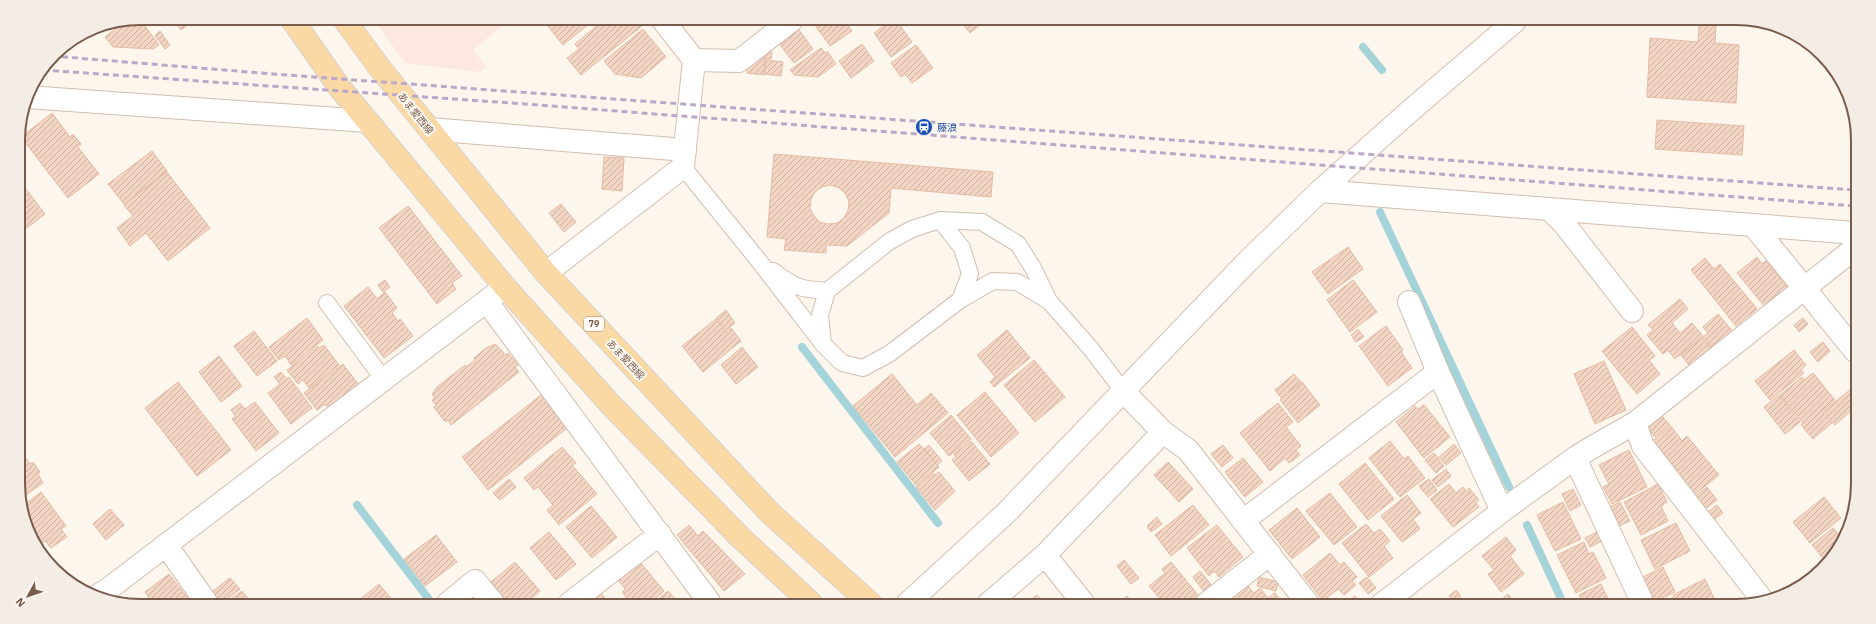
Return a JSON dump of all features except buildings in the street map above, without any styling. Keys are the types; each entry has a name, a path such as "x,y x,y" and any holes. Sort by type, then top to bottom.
{"main road":[{"path":"296,25 340,88 505,287 612,406 741,538 806,599"},
{"name":"あま愛西線","path":"349,25 379,67 546,273 770,513 865,599"}],"street":[{"path":"546,273 684,159 694,60 667,25"},
{"path":"694,60 739,61 786,25"},
{"path":"912,599 1006,512 1124,392 1248,261 1320,191 1495,30 1507,25"},
{"path":"34,97 367,121"},
{"path":"429,129 684,159"},
{"path":"1320,191 1851,233"},
{"path":"1550,209 1565,225 1632,311"},
{"path":"1753,225 1851,346"},
{"path":"1389,599 1502,511 1575,458 1635,423 1851,251"},
{"path":"101,592 166,545 505,287"},
{"path":"487,302 707,599"},
{"path":"1409,302 1438,372 1502,511"},
{"path":"1243,521 1438,372"},
{"path":"1124,392 1163,432 1188,450 1304,599"},
{"path":"1635,423 1643,446 1760,597"},
{"path":"994,599 1045,555 1163,432"},
{"path":"1575,458 1641,599"},
{"path":"575,599 660,534"},
{"path":"166,545 204,599"},
{"path":"1212,599 1270,554"},
{"path":"1045,555 1080,599"},
{"path":"453,599 475,581 490,599"}],"lane":[{"path":"684,159 759,261 823,344 842,363 863,368 889,354 960,300 993,281 1017,282 1049,301"},
{"path":"823,344 820,315 827,291 890,241 912,229 940,220 982,222 1018,244 1033,268 1049,301 1091,349 1124,392"},
{"path":"940,220 962,248 970,274 960,300"},
{"path":"759,261 789,283 802,289 827,291"},
{"path":"327,303 384,380"}],"shaded area":[{"path":"377,25 504,25 473,50 486,67 480,72 405,63"}],"waterway":[{"path":"1363,47 1382,70"},
{"path":"1380,212 1509,487"},
{"path":"802,347 938,523"},
{"path":"357,505 428,598"},
{"path":"1527,525 1561,599"}],"railway":[{"path":"60,57 273,74 1851,190"},
{"path":"49,70 525,104 1851,206"}],"place":[{"name":"藤浪","path":"924,127"}]}
